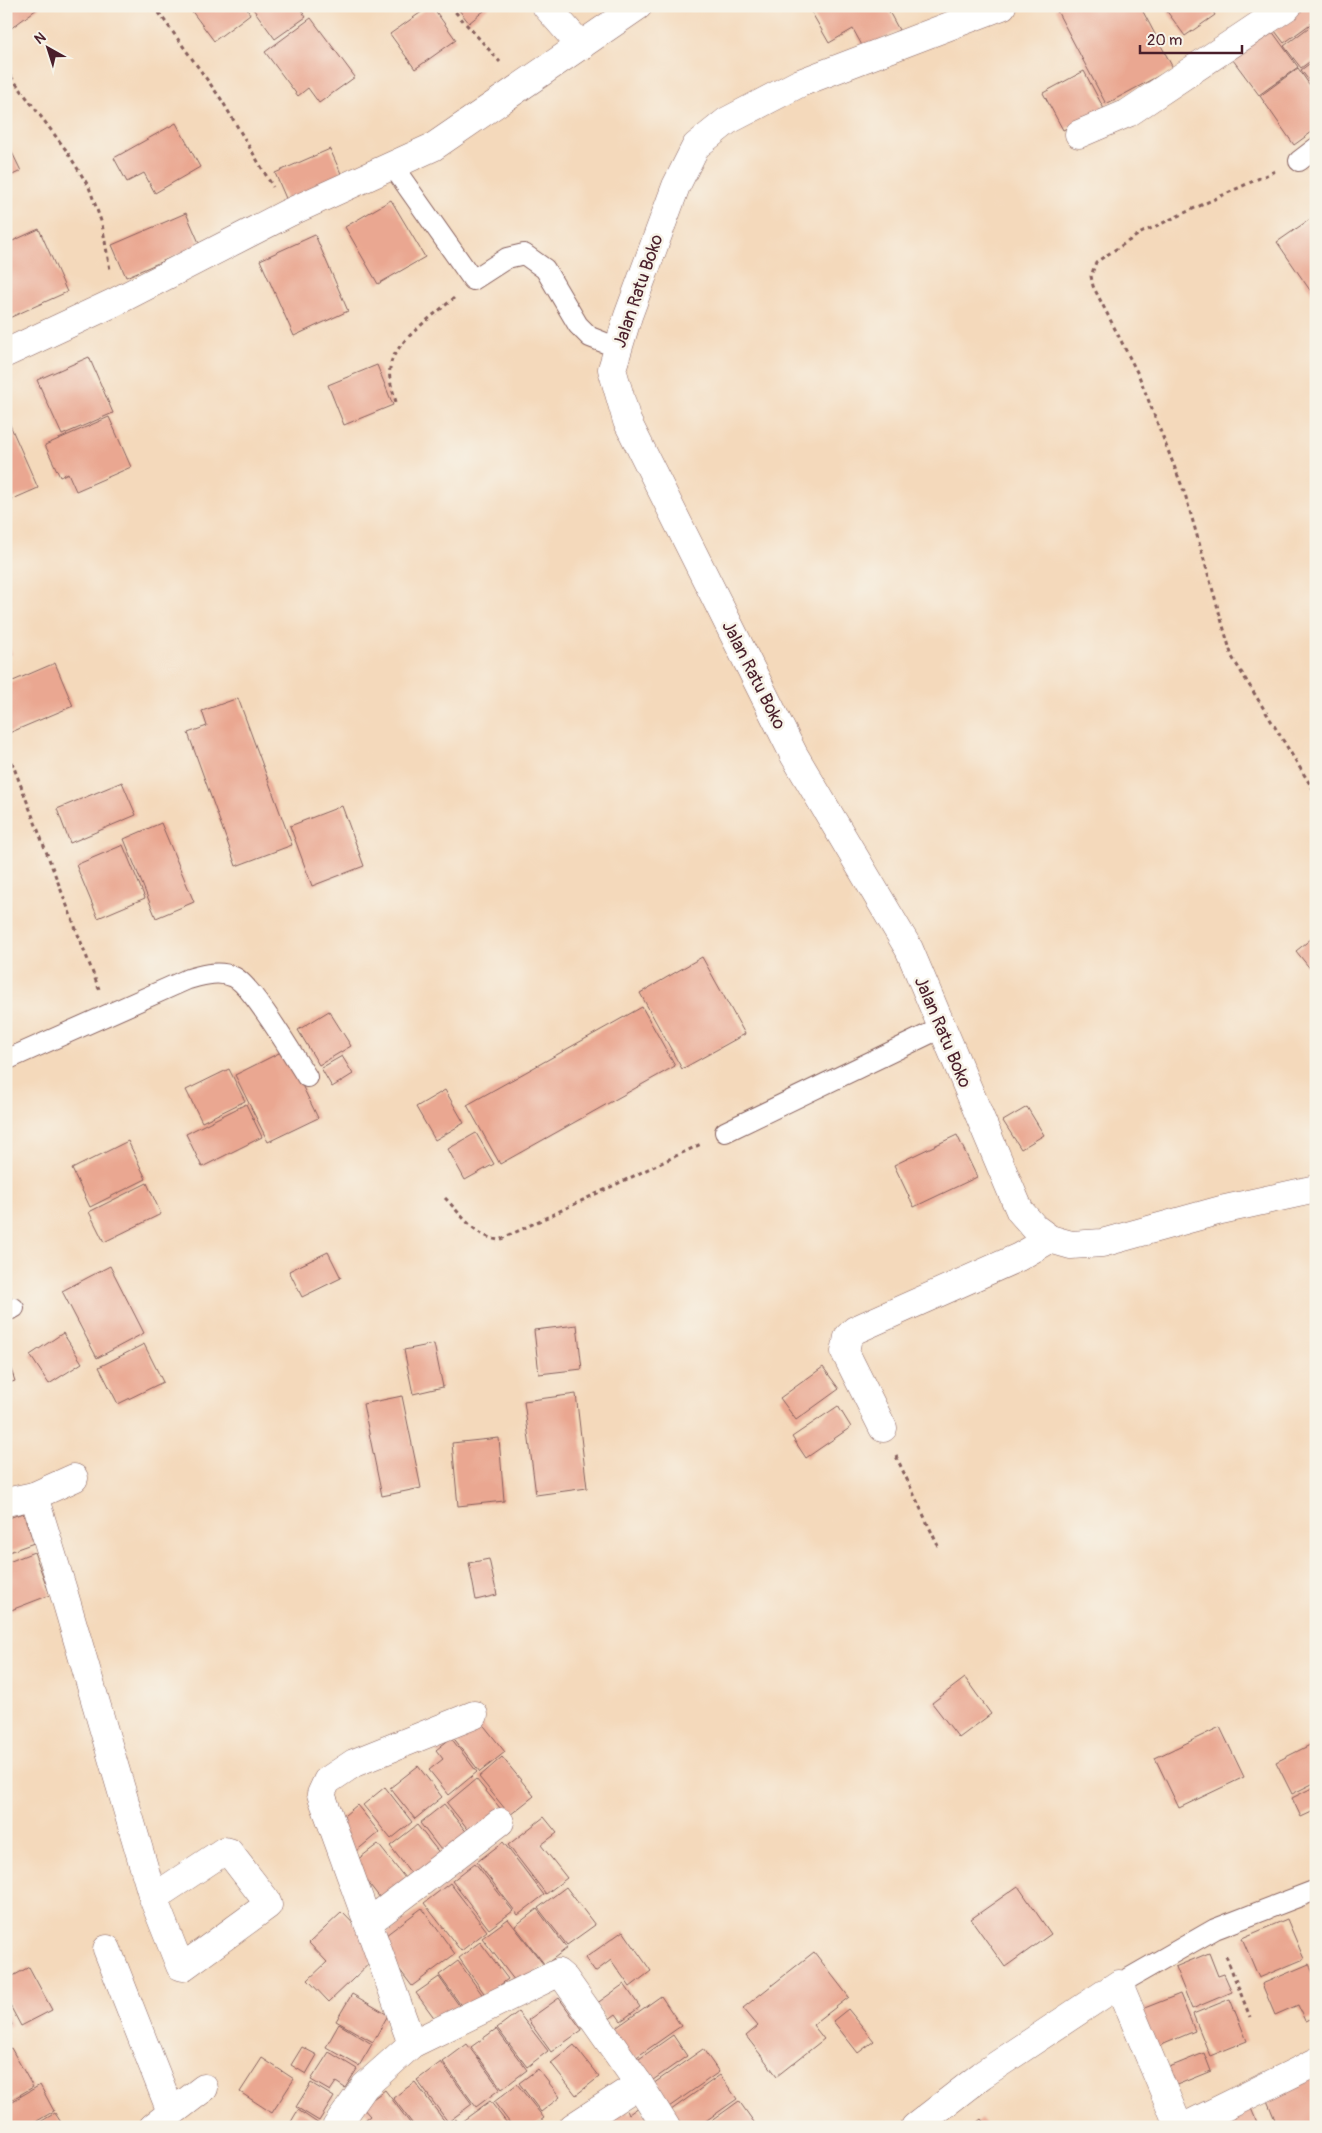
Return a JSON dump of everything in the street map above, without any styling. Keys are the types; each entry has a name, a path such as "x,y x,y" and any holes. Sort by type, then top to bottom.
{"street":[{"path":"546,6 581,46"},
{"name":"Jalan Ratu Boko","path":"1002,6 955,14 800,83 727,121 696,146 676,186 628,316 612,369 627,420 794,755 909,949 1020,1210 1035,1228 1050,1239 1071,1245 1102,1243 1221,1210 1316,1189"},
{"path":"1079,134 1128,113 1288,6"},
{"path":"6,353 113,303 288,214 433,146 581,46 622,11"},
{"path":"883,1428 845,1352 848,1337 855,1330 1019,1257 1050,1239"},
{"path":"6,1502 34,1496 74,1478"},
{"path":"34,1496 153,1898"},
{"path":"412,2044 324,1808 321,1794 327,1781 354,1762 474,1715"},
{"path":"368,1923 500,1822"},
{"path":"106,1949 162,2120 204,2088"},
{"path":"336,2127 365,2086 412,2044 558,1973 565,1979 639,2084 666,2127"},
{"path":"915,2127 982,2075 1118,1984 1179,2127"},
{"path":"1184,2127 1316,2062"},
{"path":"573,2127 639,2084"}],"lane":[{"path":"1299,161 1316,148"},
{"path":"392,165 473,280 508,258 524,254 545,269 578,325 590,337 618,348"},
{"path":"6,1060 188,979 214,973 234,977 250,990 307,1078"},
{"path":"725,1132 941,1028"},
{"path":"1118,1984 1215,1930 1316,1890"}],"path":[{"path":"154,6 226,107 288,214"},
{"path":"450,6 522,87"},
{"path":"6,70 66,150 89,187 102,224 108,251 113,303"},
{"path":"1299,161 1141,233 1096,262 1091,276 1093,286 1139,376 1186,494 1232,657 1316,794"},
{"path":"396,402 390,381 390,368 393,356 406,340 473,280"},
{"path":"6,748 108,1013"},
{"path":"445,1198 480,1234 489,1239 499,1240 725,1132"},
{"path":"883,1428 938,1546"},
{"path":"1215,1930 1250,2017"}],"building":[{"path":"6,6 41,6 6,32"},
{"path":"188,6 245,6 250,14 214,41"},
{"path":"251,6 298,6 306,17 275,39"},
{"path":"432,6 456,40 415,69 390,34"},
{"path":"456,6 490,6 469,23"},
{"path":"808,6 886,6 899,30 864,49 853,29 829,43"},
{"path":"1061,6 1140,6 1173,68 1106,104 1056,9"},
{"path":"1163,6 1210,6 1215,15 1185,36"},
{"path":"1301,6 1316,6 1316,20 1284,43 1272,27"},
{"path":"311,18 355,77 319,103 308,88 298,96 265,52"},
{"path":"1316,22 1316,57 1301,68 1284,46"},
{"path":"1269,27 1298,67 1259,95 1230,56"},
{"path":"1316,59 1316,90 1301,70"},
{"path":"1298,68 1316,94 1316,129 1294,145 1260,96"},
{"path":"1084,71 1104,109 1063,130 1043,93"},
{"path":"176,123 200,167 155,193 144,173 127,182 114,158"},
{"path":"6,140 21,171 6,178"},
{"path":"330,149 343,178 288,203 275,173"},
{"path":"391,200 425,257 378,284 345,227"},
{"path":"186,213 200,245 126,277 112,245"},
{"path":"1316,215 1316,299 1277,242"},
{"path":"39,229 67,292 9,318 6,312 6,244"},
{"path":"315,235 348,311 294,336 260,260"},
{"path":"89,357 113,413 62,435 37,380"},
{"path":"377,365 393,405 344,425 328,385"},
{"path":"6,416 38,488 6,502"},
{"path":"109,417 131,467 76,491 68,473 60,477 45,445"},
{"path":"6,639 12,654 6,657"},
{"path":"55,663 73,706 9,733 6,725 6,684"},
{"path":"238,698 292,845 236,866 188,733 207,726 202,711"},
{"path":"122,782 136,815 70,843 57,809"},
{"path":"342,806 364,866 312,886 290,826"},
{"path":"161,823 194,902 156,918 124,839"},
{"path":"123,845 145,898 98,918 76,865"},
{"path":"1316,935 1316,976 1296,951"},
{"path":"702,957 745,1034 682,1069 640,993"},
{"path":"642,1007 675,1066 500,1164 467,1105"},
{"path":"329,1011 351,1046 319,1065 298,1030"},
{"path":"285,1050 318,1118 268,1142 235,1075"},
{"path":"342,1056 353,1074 332,1087 321,1068"},
{"path":"229,1069 245,1101 202,1122 186,1090"},
{"path":"445,1090 464,1123 435,1140 416,1107"},
{"path":"246,1104 262,1137 202,1167 186,1134"},
{"path":"1027,1107 1044,1135 1021,1149 1003,1121"},
{"path":"476,1133 494,1164 465,1180 448,1149"},
{"path":"957,1135 977,1177 914,1207 894,1165"},
{"path":"128,1141 146,1179 90,1207 72,1169"},
{"path":"147,1183 161,1214 104,1242 89,1212"},
{"path":"328,1252 341,1278 302,1297 289,1271"},
{"path":"110,1266 144,1333 97,1358 62,1291"},
{"path":"577,1325 582,1369 539,1374 534,1330"},
{"path":"63,1333 82,1363 49,1384 30,1355"},
{"path":"144,1344 163,1382 118,1404 99,1367"},
{"path":"434,1344 443,1387 413,1394 404,1350"},
{"path":"6,1355 15,1381 6,1384"},
{"path":"823,1367 839,1389 796,1420 780,1398"},
{"path":"576,1394 587,1488 536,1495 524,1401"},
{"path":"402,1396 421,1488 382,1496 363,1404"},
{"path":"838,1406 851,1427 806,1458 792,1437"},
{"path":"499,1438 504,1501 458,1506 452,1443"},
{"path":"23,1513 34,1543 6,1553 6,1519"},
{"path":"34,1552 50,1595 6,1612 6,1563"},
{"path":"489,1559 497,1595 476,1600 469,1563"},
{"path":"965,1678 991,1714 959,1738 932,1703"},
{"path":"477,1717 505,1752 480,1772 452,1736"},
{"path":"1220,1727 1244,1777 1179,1808 1155,1758"},
{"path":"451,1738 477,1772 449,1795 429,1770 443,1759 436,1750"},
{"path":"1316,1742 1316,1782 1292,1794 1276,1762"},
{"path":"502,1757 534,1796 510,1815 479,1777"},
{"path":"418,1766 442,1797 415,1819 390,1788"},
{"path":"476,1779 505,1814 475,1838 447,1803"},
{"path":"1316,1786 1316,1810 1301,1817 1292,1798"},
{"path":"385,1787 412,1822 391,1839 363,1805"},
{"path":"444,1804 473,1840 448,1859 420,1823"},
{"path":"357,1805 379,1832 355,1852 333,1825"},
{"path":"544,1817 557,1833 541,1845 567,1878 546,1894 508,1845"},
{"path":"417,1825 445,1860 418,1882 390,1846"},
{"path":"503,1842 544,1895 518,1915 477,1862"},
{"path":"378,1844 409,1883 384,1903 353,1863"},
{"path":"475,1863 513,1911 489,1929 452,1881"},
{"path":"450,1883 487,1931 461,1951 424,1903"},
{"path":"1018,1886 1051,1934 1005,1967 971,1919"},
{"path":"566,1887 595,1925 567,1945 538,1908"},
{"path":"422,1908 455,1954 412,1986 378,1941"},
{"path":"537,1909 567,1948 545,1965 515,1926"},
{"path":"342,1912 367,1938 375,1958 329,2002 308,1980 327,1962 309,1943"},
{"path":"508,1919 544,1965 518,1985 482,1938"},
{"path":"1287,1919 1304,1959 1259,1978 1242,1938"},
{"path":"623,1931 651,1971 630,1987 611,1960 595,1972 585,1958"},
{"path":"480,1942 508,1979 486,1996 459,1958"},
{"path":"814,1952 849,1997 813,2025 824,2039 777,2076 746,2036 758,2026 743,2008"},
{"path":"1209,1953 1218,1976 1224,1974 1232,1992 1192,2009 1175,1967"},
{"path":"458,1961 484,1997 465,2011 439,1975"},
{"path":"1309,1964 1316,1980 1316,2016 1305,2021 1298,2005 1275,2015 1262,1984"},
{"path":"29,1967 52,2010 21,2026 6,1998 6,1980"},
{"path":"439,1977 463,2011 441,2027 416,1993"},
{"path":"624,1984 640,2007 621,2021 616,2014 608,2020 596,2004"},
{"path":"352,1994 388,2015 373,2042 336,2021"},
{"path":"1180,1994 1195,2031 1152,2049 1137,2011"},
{"path":"661,1996 681,2026 631,2061 610,2032"},
{"path":"559,1998 582,2030 551,2052 528,2020"},
{"path":"1230,1999 1247,2041 1210,2056 1193,2014"},
{"path":"848,2009 874,2041 858,2053 833,2021"},
{"path":"6,2011 12,2025 6,2028"},
{"path":"518,2012 548,2051 527,2067 497,2028"},
{"path":"339,2024 372,2044 359,2066 326,2047"},
{"path":"496,2029 527,2070 502,2089 471,2047"},
{"path":"673,2035 687,2056 646,2085 632,2064"},
{"path":"467,2044 500,2089 476,2107 443,2062"},
{"path":"574,2045 599,2077 576,2095 551,2063"},
{"path":"302,2047 317,2055 306,2074 291,2065"},
{"path":"11,2048 33,2087 6,2103 6,2050"},
{"path":"703,2049 719,2072 666,2109 650,2086"},
{"path":"329,2052 357,2069 345,2088 336,2082 330,2091 311,2080"},
{"path":"1204,2053 1211,2071 1174,2086 1167,2068"},
{"path":"262,2058 294,2079 272,2113 240,2092"},
{"path":"441,2062 472,2104 448,2122 417,2080"},
{"path":"538,2069 560,2097 541,2112 519,2083"},
{"path":"720,2075 737,2099 697,2127 676,2127 667,2113"},
{"path":"1316,2077 1316,2125 1311,2127 1278,2127 1266,2098"},
{"path":"415,2082 446,2123 441,2127 415,2127 393,2098"},
{"path":"311,2083 334,2097 319,2121 296,2107"},
{"path":"517,2084 544,2118 532,2127 513,2127 494,2102"},
{"path":"40,2085 54,2111 27,2127 6,2127 6,2105"},
{"path":"385,2090 413,2127 356,2127 370,2116 362,2107"},
{"path":"490,2101 510,2127 465,2127 461,2122"},
{"path":"739,2101 756,2125 753,2127 703,2127"},
{"path":"621,2102 629,2114 639,2107 652,2127 585,2127"},
{"path":"1250,2106 1259,2127 1199,2127"},
{"path":"298,2110 319,2124 317,2127 288,2127"},
{"path":"55,2113 64,2127 32,2127"},
{"path":"456,2119 462,2127 445,2127"},
{"path":"981,2119 987,2127 971,2127"}]}
